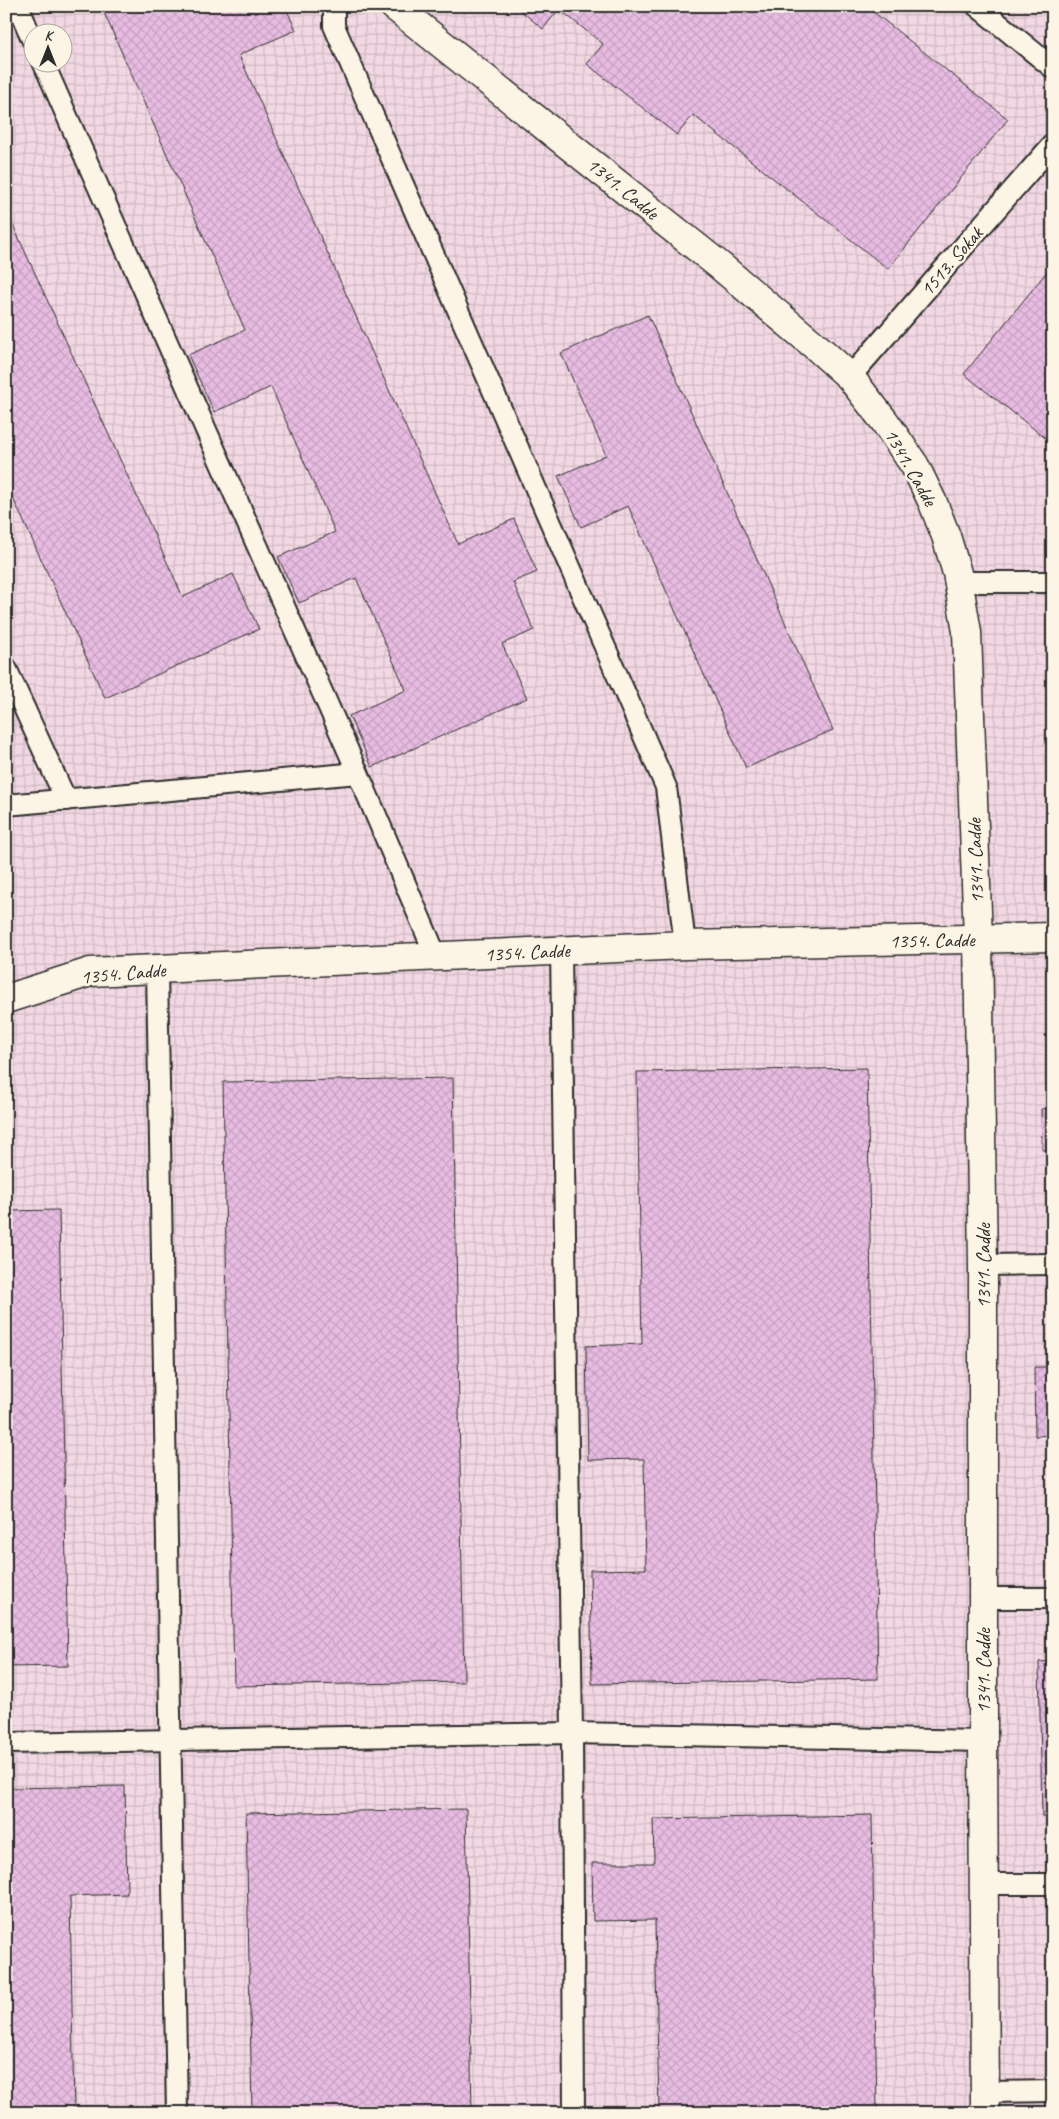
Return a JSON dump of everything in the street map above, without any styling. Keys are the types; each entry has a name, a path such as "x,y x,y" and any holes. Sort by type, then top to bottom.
{"street":[{"name":"1341. Cadde","path":"394,6 719,266 850,377 885,422 915,466 946,536 959,582 967,632 978,939 983,1265 985,2102"},
{"name":"1354. Cadde","path":"7,997 90,972 685,945 1053,937"}],"lane":[{"path":"18,6 25,22"},
{"path":"334,6 334,26 666,788 685,945"},
{"path":"977,6 1053,68"},
{"path":"47,72 358,772 436,956"},
{"name":"1513. Sokak","path":"850,377 1053,144"},
{"path":"959,582 1053,582"},
{"path":"6,668 66,800"},
{"path":"6,805 358,772"},
{"path":"562,950 572,1732 574,2113"},
{"path":"157,969 177,2113"},
{"path":"983,1265 1053,1264"},
{"path":"983,1598 1053,1598"},
{"path":"6,1743 572,1732 983,1741"},
{"path":"984,1884 1053,1884"},
{"path":"985,2102 1053,2091"}],"shaded area":[{"path":"6,6 1053,6 1053,2113 6,2113"}],"building":[{"path":"101,6 285,6 296,30 239,55 458,544 514,519 537,572 513,582 534,630 502,644 527,698 372,767 349,716 406,690 356,578 299,603 278,557 335,532 271,387 214,412 188,355 245,330"},
{"path":"515,6 866,6 1008,119 888,269 693,115 677,135 587,64 603,44 559,9 543,29"},
{"path":"6,210 183,597 233,574 259,629 105,698 6,483"},
{"path":"1053,264 1053,444 964,374"},
{"path":"648,315 833,730 746,768 628,506 581,527 558,476 606,455 561,353"},
{"path":"867,1068 878,1679 592,1684 590,1570 646,1569 644,1459 588,1460 586,1346 642,1344 637,1072"},
{"path":"453,1078 464,1682 234,1686 223,1082"},
{"path":"1053,1108 1053,1149 1042,1150 1041,1109"},
{"path":"59,1210 68,1666 6,1667 6,1211"},
{"path":"1034,1367 1053,1367 1053,1435 1035,1436"},
{"path":"1053,1661 1053,1816 1042,1817 1039,1662"},
{"path":"125,1786 127,1894 70,1896 74,2113 6,2113 6,1788"},
{"path":"466,1809 472,2113 252,2113 246,1813"},
{"path":"872,1815 877,2113 659,2113 655,1920 593,1921 592,1863 654,1863 653,1819"}]}
